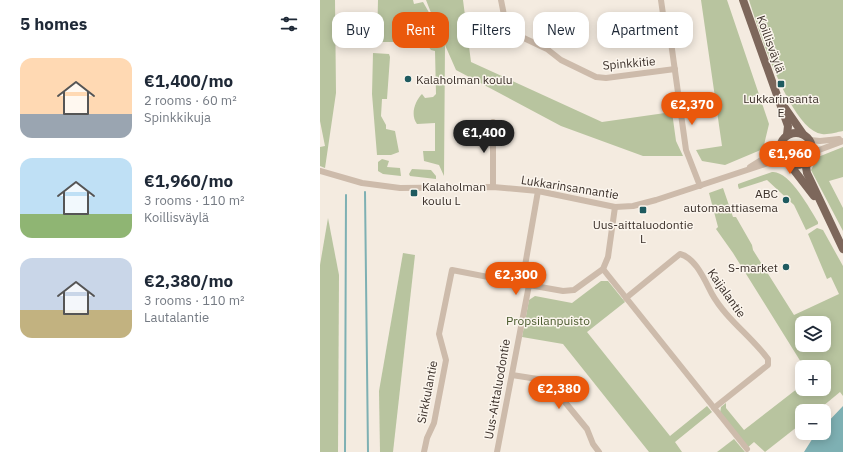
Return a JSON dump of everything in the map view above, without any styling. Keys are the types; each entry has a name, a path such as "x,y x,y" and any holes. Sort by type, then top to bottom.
{"main road":[{"name":"Koillisväylä","path":"743,0 788,126 787,135"},
{"name":"Koillisväylä","path":"777,95 802,134"},
{"path":"823,210 780,153 780,146 787,135 795,133 802,134 810,140 813,148 811,157 806,167 807,173 823,210 843,249"},
{"path":"787,162 800,165 811,157"}],"street":[{"name":"Spinkkitie","path":"501,0 506,25 511,32 548,49 561,60 596,76 606,78 675,69"},
{"name":"Spinkkitie","path":"661,0 664,21 670,35 686,150 700,186"},
{"path":"493,122 493,187"},
{"path":"810,140 843,140"},
{"path":"811,157 819,150 843,140"},
{"name":"Lukkarinsannantie","path":"736,174 771,154 780,146"},
{"name":"Lukkarinsannantie","path":"323,172 362,183 400,188 493,187 538,190 615,207 633,206 700,186 774,161 787,162"},
{"name":"Uus-Aittaluodontie","path":"497,452 512,375 538,190"},
{"path":"525,284 563,291 574,290 603,268 608,256 615,207"},
{"name":"Kaijalantie","path":"626,298 680,254 686,256 707,282 712,294 741,331 757,344 768,359 768,365 714,408"},
{"path":"603,268 747,449"},
{"name":"Sirkkulantie","path":"424,452 427,438 434,423 446,360 440,334 452,270 525,284"},
{"path":"512,375 544,380 550,385 586,429 593,444 599,452"}],"green space":[{"path":"320,0 335,0 335,12 332,12 332,48 336,48 336,93 325,168 320,166 320,147 325,146 320,121"},
{"path":"378,0 413,0 414,4 423,2 429,12 392,12 392,42 384,42 384,12 378,12"},
{"path":"426,0 463,0 465,12 457,12 457,48 469,48 471,62 602,122 672,112 676,141 683,156 643,156 561,126 456,70 446,48 449,48 449,12 431,12"},
{"path":"701,0 727,0 769,124 763,149 725,165 702,161 696,150 722,146"},
{"path":"749,0 843,0 843,131 822,134 810,128 798,115 777,76"},
{"path":"430,48 445,48 444,176 439,165 424,161 423,151 435,151 435,123 417,124 414,116 415,104 422,94 425,98 433,97 436,94 435,51"},
{"path":"373,53 389,54 390,57 387,99 382,99 381,116 386,125 386,129 395,131 399,152 391,155 377,155 372,94"},
{"path":"843,147 843,177 829,181 843,208 843,231 811,170 818,157"},
{"path":"382,159 389,161 387,167 400,168 401,176 383,174 378,171 378,162"},
{"path":"412,169 431,170 436,176 436,179 410,176 409,174"},
{"path":"772,172 779,173 792,184 804,200 818,224 806,230 794,205 767,180 739,189 738,184"},
{"path":"723,188 733,217 736,217 752,245 753,250 794,315 839,294 831,277 827,279 808,234 817,228 823,230 843,266 843,396 840,392 825,404 795,404 795,428 765,452 754,442 747,448 720,413 721,407 726,403 726,408 744,430 795,390 795,396 831,396 831,360 800,360 733,253 716,229 718,227 709,193"},
{"path":"328,218 339,275 338,452 320,452 320,265"},
{"path":"403,253 415,255 393,452 380,452 379,391"},
{"name":"Propsilanpuisto","path":"601,281 608,281 625,302 587,332 670,436 707,406 712,412 675,442 682,452 649,452 563,344 522,337 529,300 535,296 572,303"},
{"path":"734,439 745,452 717,452"}],"water":[{"path":"843,406 843,452 804,452 812,440 831,440 831,419"}],"waterway":[{"path":"365,192 368,452"},
{"path":"345,452 346,195"}],"place":[{"name":"Kalaholman koulu","path":"408,79"},
{"name":"Lukkarinsanta E","path":"781,84"},
{"name":"Kalaholman koulu L","path":"414,193"},
{"name":"ABC automaattiasema","path":"786,200"},
{"name":"Uus-aittaluodontie L","path":"643,210"},
{"name":"S-market","path":"786,267"}]}
